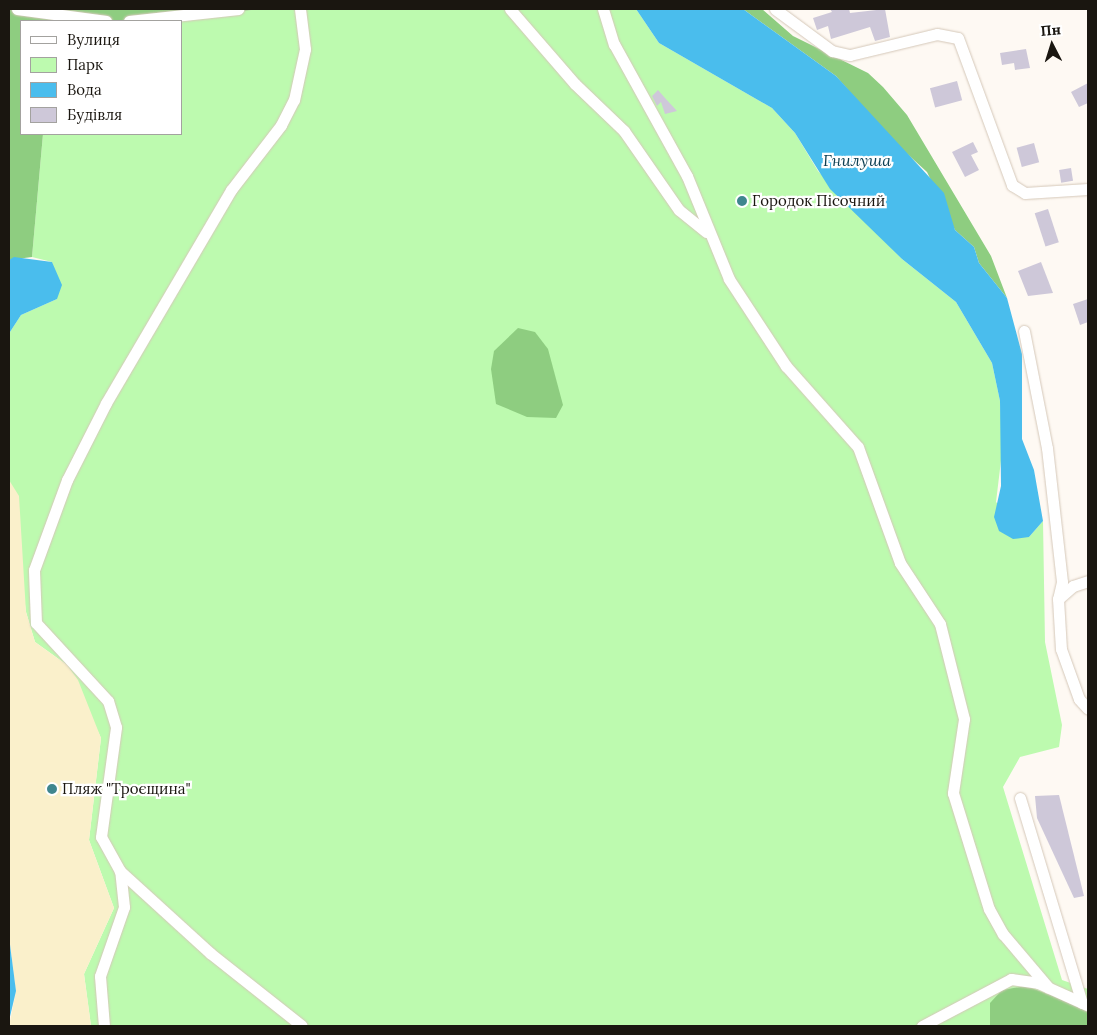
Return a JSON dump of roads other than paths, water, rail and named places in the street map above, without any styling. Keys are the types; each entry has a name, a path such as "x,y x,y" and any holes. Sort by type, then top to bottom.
{"street":[{"path":"17,9 99,20"},
{"path":"138,20 238,9"},
{"path":"300,9 305,49 294,100 281,125 231,190 106,403 67,480 34,570 36,623 108,701 116,726 101,837 120,870 210,953 302,1026"},
{"path":"510,9 575,84 624,131 679,210 708,233"},
{"path":"603,9 614,44 687,176 708,233 729,279 786,366 858,447 900,563 940,624 964,719 953,793 989,910 1003,934 1048,987"},
{"path":"775,9 832,51 850,56 937,34 958,38 1012,185 1025,193 1088,189"},
{"path":"1024,331 1047,448 1062,582 1058,599 1065,664 1088,709"},
{"path":"1058,599 1073,586 1088,581"},
{"path":"1020,798 1085,1004"},
{"path":"104,1026 100,976 124,907 120,870"},
{"path":"922,1026 1008,980 1026,980 1048,987 1085,1004"}],"water":[{"name":"Гнилуша","path":"636,9 743,9 836,76 944,193 955,230 974,247 979,263 1007,298 1022,354 1022,439 1034,470 1043,521 1029,537 1013,539 999,531 994,517 1001,486 1000,401 992,363 956,302 902,259 830,189 795,133 772,108 659,43"},
{"path":"14,257 52,262 62,285 57,299 21,315 10,332 9,348 9,260"},
{"path":"9,937 16,991 9,1021"}],"place":[{"name":"Городок Пісочний","path":"742,201"},
{"name":"Пляж \"Троєщина\"","path":"52,789"}]}
